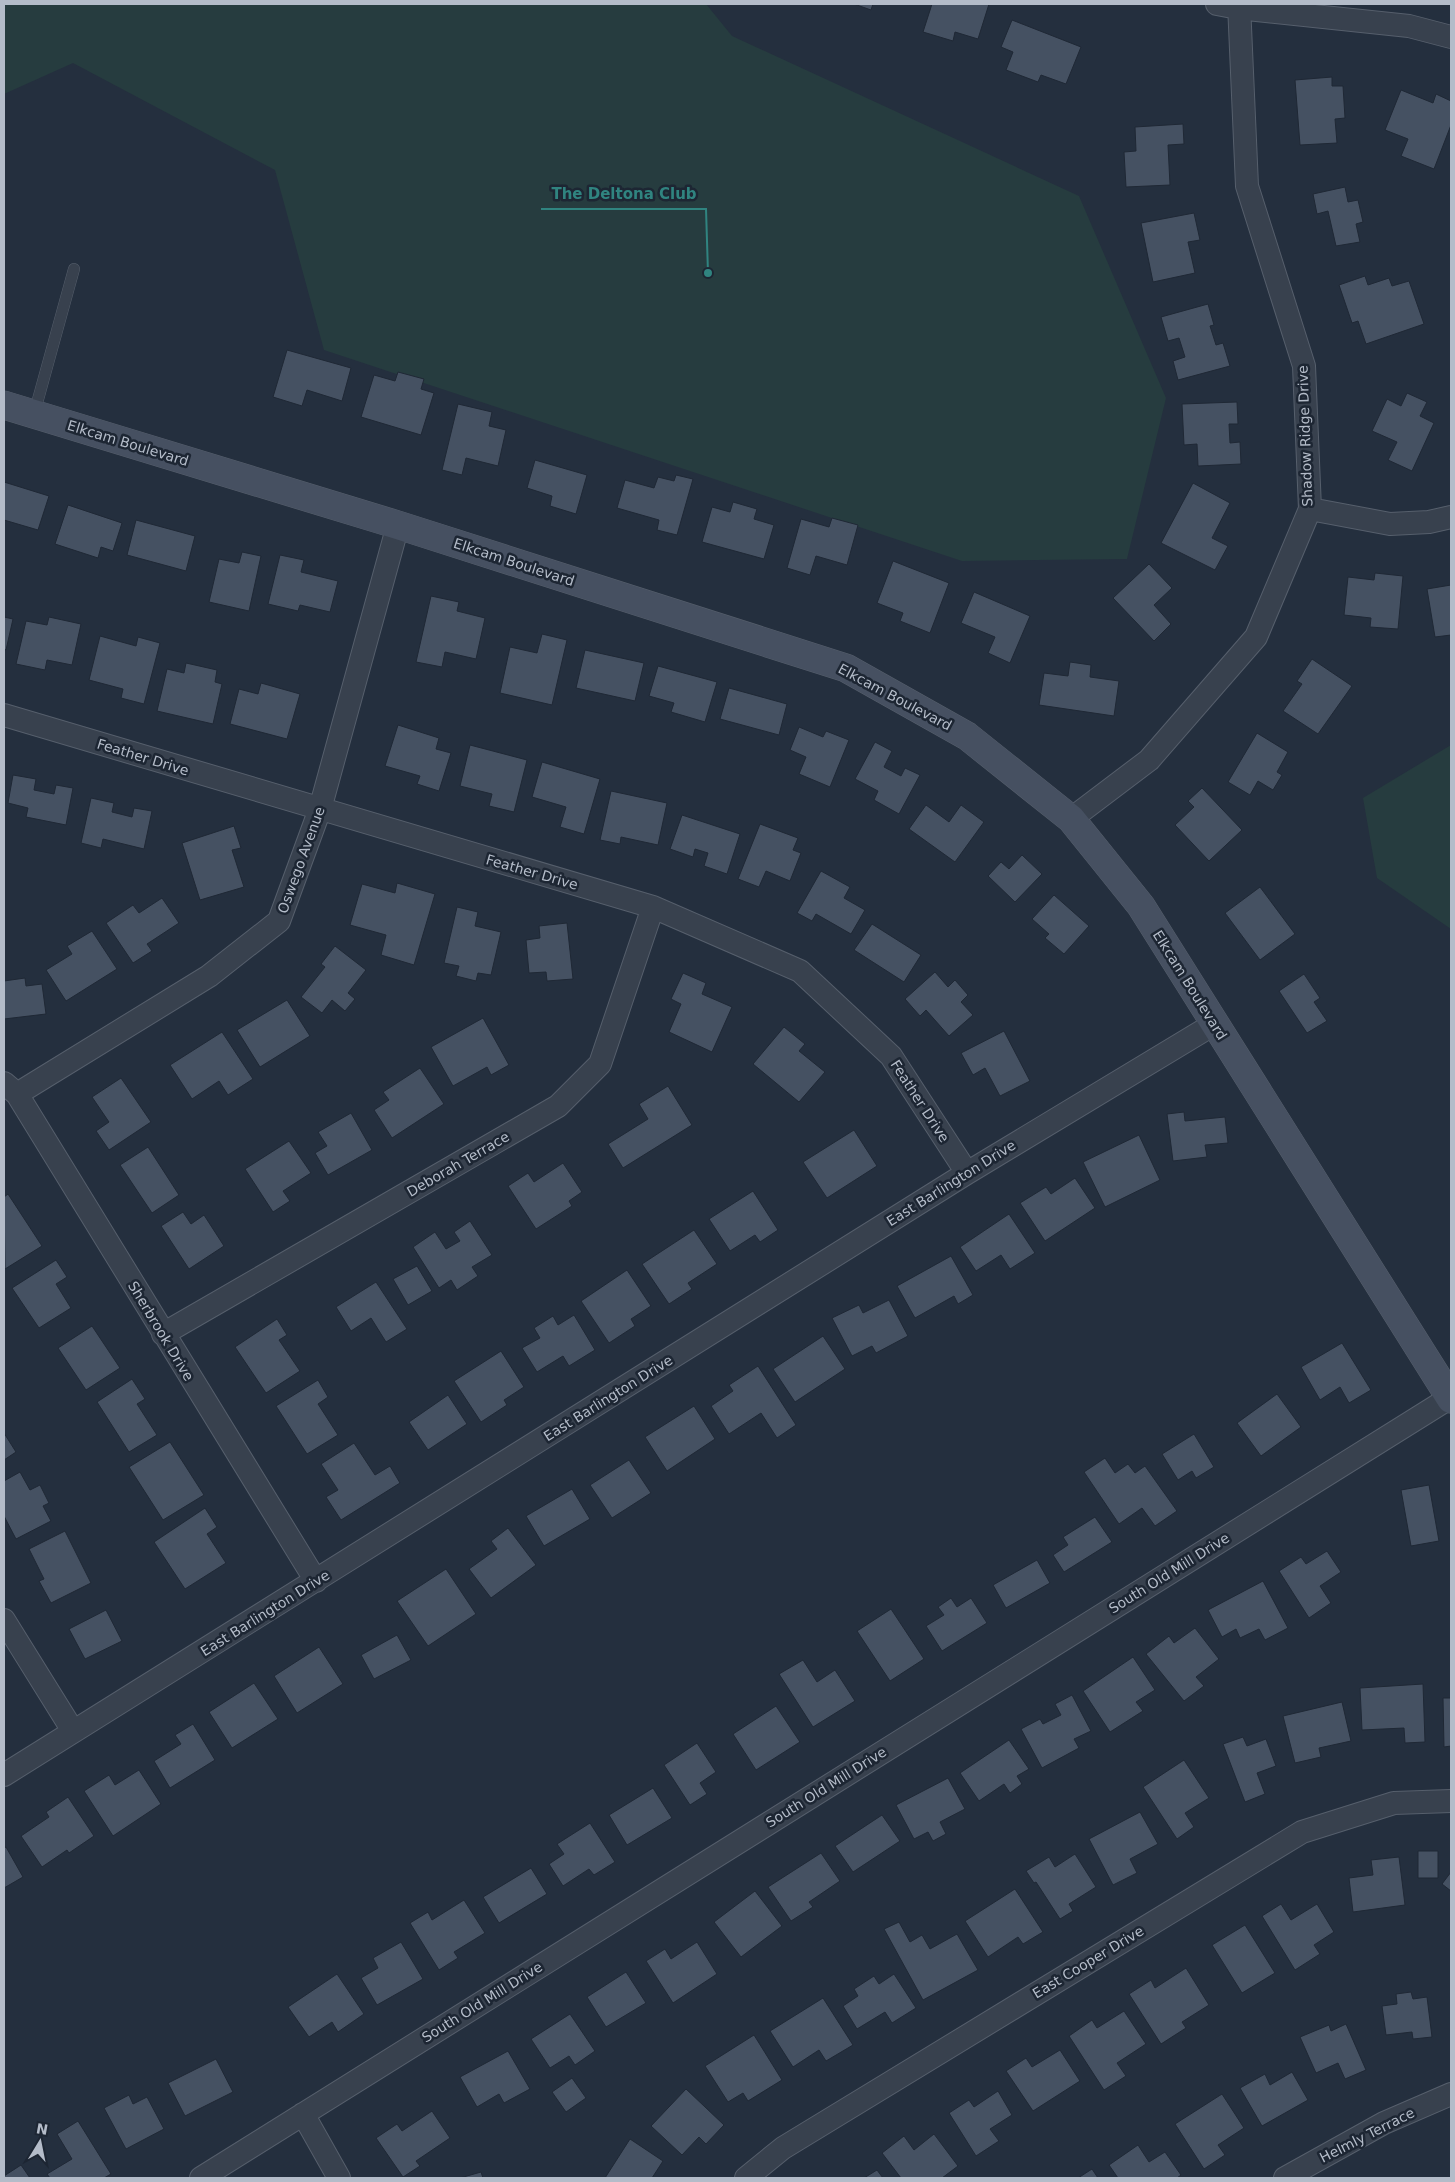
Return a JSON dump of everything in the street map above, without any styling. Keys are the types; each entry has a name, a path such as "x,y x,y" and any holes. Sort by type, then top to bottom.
{"street":[{"path":"1231,5 1409,26 1451,37"},
{"name":"Shadow Ridge Drive","path":"1071,819 1149,760 1256,637 1310,509 1304,366 1247,186 1231,5"},
{"name":"Elkcam Boulevard","path":"4,405 398,525 846,668 967,736 1071,819 1142,906 1214,1024 1451,1398"},
{"path":"1310,509 1390,524 1429,522 1451,517"},
{"name":"Oswego Avenue","path":"10,1088 209,976 279,922 320,809 398,525"},
{"name":"Feather Drive","path":"4,716 653,908 800,971 891,1056 967,1173"},
{"name":"Deborah Terrace","path":"163,1334 558,1106 600,1064 653,908"},
{"name":"East Barlington Drive","path":"4,1775 316,1582 967,1173 1214,1024"},
{"name":"Sherbrook Drive","path":"10,1088 316,1582"},
{"name":"South Old Mill Drive","path":"201,2178 1451,1398"},
{"path":"4,1620 73,1731"},
{"name":"East Cooper Drive","path":"746,2178 783,2148 1302,1832 1394,1802 1451,1801"},
{"name":"Helmly Terrace","path":"1285,2178 1384,2123 1451,2094"},
{"path":"303,2114 339,2178"}],"lane":[{"path":"34,414 74,269"}],"green space":[{"path":"4,4 706,4 732,36 1079,196 1166,398 1127,559 962,561 324,350 275,170 73,63 4,94"},
{"path":"1451,745 1451,929 1377,878 1363,798"}],"building":[{"path":"854,4 873,4 871,10"},
{"path":"932,4 989,4 978,39 955,32 953,41 923,32"},
{"path":"1012,20 1081,47 1066,84 1041,75 1038,82 1006,70 1013,52 1001,47"},
{"path":"1332,77 1332,86 1343,86 1345,118 1335,119 1337,143 1300,145 1295,80"},
{"path":"1401,90 1433,103 1436,94 1451,101 1451,125 1434,169 1401,156 1408,139 1385,130"},
{"path":"1183,124 1184,144 1168,145 1170,185 1126,187 1124,152 1136,151 1135,127"},
{"path":"1345,187 1348,202 1358,200 1363,222 1356,224 1360,242 1336,246 1328,211 1317,214 1313,194"},
{"path":"1194,213 1200,240 1188,242 1195,273 1153,282 1141,223"},
{"path":"1365,276 1368,285 1389,278 1392,286 1409,281 1424,324 1366,344 1358,321 1352,323 1339,285"},
{"path":"1208,304 1214,325 1210,326 1216,345 1223,343 1230,366 1178,380 1173,361 1185,357 1179,338 1168,341 1161,317"},
{"path":"287,350 351,368 342,401 307,390 302,406 273,397"},
{"path":"398,372 424,379 421,389 434,393 421,435 361,417 374,375 395,381"},
{"path":"1407,393 1427,402 1420,416 1434,423 1412,471 1388,460 1397,442 1372,431 1387,399 1401,406"},
{"path":"1237,402 1238,424 1229,424 1230,443 1240,442 1241,464 1198,466 1197,444 1184,445 1182,404"},
{"path":"458,404 492,412 489,426 506,430 498,466 466,458 462,475 442,470"},
{"path":"535,460 587,475 576,514 550,506 552,496 527,488"},
{"path":"676,475 693,479 677,535 657,530 659,520 617,508 625,480 654,488 658,477 674,481"},
{"path":"4,482 49,496 38,530 4,520"},
{"path":"1193,483 1230,503 1212,538 1228,546 1215,570 1161,543"},
{"path":"733,502 757,509 754,519 774,525 764,559 702,542 712,507 730,512"},
{"path":"68,505 122,523 113,551 101,547 98,558 55,544"},
{"path":"832,518 858,525 847,565 816,556 810,575 787,568 801,519 829,527"},
{"path":"136,520 195,536 186,571 127,555"},
{"path":"242,552 261,556 249,611 209,602 219,559 239,563"},
{"path":"280,555 304,560 301,572 338,581 330,612 300,605 298,611 268,604"},
{"path":"893,561 949,583 930,633 900,621 903,613 877,603"},
{"path":"1149,564 1172,588 1154,605 1171,624 1154,641 1113,598"},
{"path":"1375,573 1403,576 1398,629 1370,627 1371,618 1344,615 1348,577 1374,580"},
{"path":"1451,585 1451,635 1435,637 1427,589"},
{"path":"974,592 1030,616 1010,663 988,653 995,637 961,623"},
{"path":"431,596 459,602 457,611 485,618 476,659 445,652 442,667 416,662"},
{"path":"4,617 13,619 6,650 4,649"},
{"path":"49,617 81,624 72,665 47,660 45,670 16,664 26,621 47,625"},
{"path":"542,634 567,640 552,705 500,693 510,647 537,653"},
{"path":"100,636 136,646 138,637 160,643 144,704 121,698 123,689 89,680"},
{"path":"585,650 644,663 635,701 576,688"},
{"path":"1312,659 1352,686 1318,734 1283,711 1302,684 1297,681"},
{"path":"1070,662 1091,665 1090,677 1119,681 1114,716 1039,705 1044,673 1068,676"},
{"path":"186,663 217,670 215,682 222,684 213,724 157,711 167,669 184,673"},
{"path":"658,666 717,682 705,722 671,712 674,703 649,696"},
{"path":"261,683 300,694 287,739 230,724 239,689 258,694"},
{"path":"729,688 787,704 779,735 720,719"},
{"path":"398,725 439,738 436,749 451,753 439,791 417,784 420,776 385,766"},
{"path":"799,727 823,737 826,731 849,740 830,787 799,774 806,757 790,750"},
{"path":"1257,733 1288,752 1277,772 1282,775 1273,790 1258,781 1250,795 1228,782"},
{"path":"875,742 892,751 884,767 901,776 905,768 920,775 899,814 874,800 878,791 855,779"},
{"path":"470,745 527,760 514,812 489,806 492,794 460,786"},
{"path":"542,762 600,779 584,834 560,827 566,807 532,797"},
{"path":"13,775 36,779 34,790 54,794 56,785 73,788 66,825 26,817 28,808 8,803"},
{"path":"1202,788 1242,830 1209,861 1175,825 1194,807 1188,801"},
{"path":"611,791 667,803 658,845 621,837 620,844 600,840"},
{"path":"91,798 114,803 112,812 132,817 134,808 152,811 144,849 103,839 101,848 81,843"},
{"path":"926,805 949,822 961,805 984,822 955,862 909,829"},
{"path":"682,815 740,834 727,874 704,866 708,853 695,849 693,857 670,849"},
{"path":"760,824 798,838 793,850 801,853 790,881 766,871 759,887 738,879"},
{"path":"234,826 241,848 232,850 244,887 200,900 182,843"},
{"path":"1022,855 1042,874 1015,902 988,876 1001,862 1009,869"},
{"path":"821,871 850,887 844,898 865,910 851,934 816,914 812,921 797,913"},
{"path":"397,883 435,894 414,965 381,955 386,935 350,925 362,884 395,893"},
{"path":"1260,887 1295,934 1260,960 1225,913"},
{"path":"1054,895 1089,926 1064,954 1045,938 1049,934 1032,919"},
{"path":"162,898 179,923 147,944 152,951 133,963 106,923 133,905 139,913"},
{"path":"457,907 478,912 475,926 501,932 491,975 478,973 476,981 456,976 459,966 444,963"},
{"path":"567,923 573,979 547,981 546,972 529,973 526,940 540,938 539,926"},
{"path":"872,924 921,955 904,982 854,950"},
{"path":"92,931 117,969 66,1001 46,970 72,954 67,946"},
{"path":"335,946 366,970 348,993 355,999 345,1011 332,1000 322,1013 301,997 325,967 321,964"},
{"path":"935,972 948,987 955,980 968,995 961,1002 973,1015 949,1036 926,1010 920,1016 905,999"},
{"path":"683,973 706,983 702,994 732,1007 712,1052 669,1032 681,1004 671,999"},
{"path":"1304,974 1320,998 1314,1002 1327,1021 1307,1033 1279,991"},
{"path":"25,978 26,986 42,984 46,1014 4,1019 4,981"},
{"path":"287,1000 310,1036 260,1067 237,1030"},
{"path":"483,1018 509,1065 491,1075 487,1067 453,1086 431,1047"},
{"path":"784,1027 805,1044 799,1051 825,1072 799,1102 753,1064"},
{"path":"1004,1031 1030,1081 1000,1096 985,1068 973,1075 961,1053"},
{"path":"222,1032 253,1079 228,1095 219,1081 192,1099 170,1065"},
{"path":"420,1068 444,1104 392,1138 374,1110 389,1100 383,1092"},
{"path":"121,1078 151,1122 109,1150 96,1131 109,1122 92,1097"},
{"path":"668,1086 692,1125 623,1168 608,1144 648,1119 639,1104"},
{"path":"1184,1112 1185,1121 1225,1117 1228,1143 1205,1145 1207,1157 1173,1161 1167,1114"},
{"path":"351,1113 372,1150 328,1175 315,1153 327,1146 318,1132"},
{"path":"854,1130 877,1166 827,1198 803,1162"},
{"path":"1139,1135 1160,1180 1105,1207 1083,1162"},
{"path":"289,1141 311,1173 283,1191 290,1201 273,1212 245,1169"},
{"path":"148,1147 179,1195 152,1213 120,1165"},
{"path":"563,1163 582,1192 569,1201 572,1206 536,1229 508,1186 528,1173 534,1182"},
{"path":"1075,1178 1095,1208 1045,1241 1020,1203 1046,1187 1051,1194"},
{"path":"753,1191 778,1230 760,1242 755,1235 730,1251 709,1219"},
{"path":"8,1194 42,1246 5,1269 4,1197"},
{"path":"183,1212 191,1224 204,1215 224,1246 189,1269 161,1226"},
{"path":"1009,1214 1035,1253 1010,1269 1001,1255 976,1271 960,1247"},
{"path":"470,1221 492,1255 472,1267 478,1276 457,1290 451,1280 439,1288 413,1247 435,1232 446,1249 460,1241 454,1232"},
{"path":"694,1230 717,1264 688,1283 692,1289 669,1304 642,1264"},
{"path":"951,1256 973,1295 958,1304 954,1296 915,1318 897,1286"},
{"path":"56,1260 67,1277 56,1284 71,1308 39,1328 12,1288"},
{"path":"417,1266 432,1291 408,1305 393,1279"},
{"path":"627,1270 651,1306 631,1319 635,1326 609,1343 581,1301"},
{"path":"376,1282 407,1329 386,1342 371,1318 351,1331 336,1307"},
{"path":"889,1300 908,1336 876,1353 872,1346 852,1356 832,1318 859,1305 863,1313"},
{"path":"574,1315 595,1350 569,1366 563,1356 537,1372 522,1348 540,1338 534,1328 553,1316 558,1325"},
{"path":"277,1319 287,1335 279,1340 300,1371 266,1393 235,1347"},
{"path":"92,1326 120,1368 86,1390 58,1348"},
{"path":"823,1336 845,1369 795,1402 773,1369"},
{"path":"1342,1343 1371,1390 1349,1403 1340,1387 1320,1400 1301,1367"},
{"path":"501,1351 524,1387 504,1400 507,1405 481,1422 454,1381"},
{"path":"758,1366 796,1425 777,1438 761,1413 729,1434 711,1406 733,1391 729,1385"},
{"path":"132,1379 145,1399 137,1404 157,1435 129,1452 97,1402"},
{"path":"318,1380 328,1397 318,1404 338,1435 307,1454 276,1406"},
{"path":"1277,1394 1301,1427 1261,1456 1237,1423"},
{"path":"448,1395 467,1424 428,1450 409,1422"},
{"path":"694,1406 715,1439 667,1471 645,1437"},
{"path":"4,1433 16,1452 4,1460"},
{"path":"1194,1434 1214,1467 1196,1478 1192,1471 1178,1480 1162,1454"},
{"path":"170,1442 204,1495 163,1520 129,1467"},
{"path":"354,1443 375,1475 390,1466 400,1483 341,1520 326,1497 338,1490 321,1464"},
{"path":"1105,1458 1115,1473 1128,1464 1135,1473 1145,1466 1177,1511 1155,1526 1142,1508 1119,1524 1084,1472"},
{"path":"629,1460 651,1493 612,1518 590,1485"},
{"path":"20,1472 30,1490 40,1485 49,1503 43,1506 51,1521 16,1539 4,1516 4,1481"},
{"path":"1429,1485 1439,1541 1411,1546 1401,1490"},
{"path":"572,1489 590,1519 544,1546 526,1516"},
{"path":"205,1508 217,1527 207,1534 226,1563 185,1589 154,1542"},
{"path":"1095,1517 1112,1542 1064,1572 1053,1555 1068,1545 1063,1537"},
{"path":"508,1528 536,1565 491,1598 469,1569 497,1549 491,1541"},
{"path":"65,1531 91,1583 51,1603 39,1581 44,1579 29,1549"},
{"path":"1327,1551 1341,1572 1320,1586 1331,1603 1309,1618 1279,1571 1301,1557 1306,1564"},
{"path":"1037,1560 1050,1583 1006,1608 993,1585"},
{"path":"446,1569 476,1614 428,1646 397,1601"},
{"path":"1263,1581 1288,1628 1265,1640 1259,1629 1240,1638 1236,1629 1222,1637 1208,1610"},
{"path":"951,1598 957,1607 971,1598 987,1623 942,1651 926,1626 944,1615 938,1607"},
{"path":"891,1609 924,1659 890,1681 857,1631"},
{"path":"106,1610 122,1641 85,1659 69,1629"},
{"path":"1195,1628 1219,1659 1196,1677 1204,1686 1184,1701 1146,1654 1169,1636 1174,1643"},
{"path":"397,1635 411,1660 374,1679 361,1655"},
{"path":"319,1647 343,1684 297,1713 274,1676"},
{"path":"1133,1657 1155,1690 1136,1702 1143,1711 1110,1732 1083,1691"},
{"path":"803,1660 817,1682 835,1670 855,1701 813,1727 779,1674"},
{"path":"254,1683 278,1719 232,1748 209,1712"},
{"path":"1423,1684 1425,1742 1405,1743 1404,1728 1362,1730 1360,1688"},
{"path":"1072,1695 1091,1731 1074,1739 1079,1748 1042,1768 1021,1729 1040,1719 1043,1724 1061,1715 1055,1704"},
{"path":"1443,1698 1451,1698 1451,1746 1444,1747"},
{"path":"1342,1702 1351,1741 1319,1748 1321,1757 1295,1763 1283,1716"},
{"path":"776,1706 800,1742 756,1770 733,1734"},
{"path":"193,1724 215,1760 170,1788 154,1761 181,1744 175,1735"},
{"path":"1243,1737 1247,1746 1266,1739 1276,1766 1257,1773 1265,1794 1245,1802 1223,1744"},
{"path":"1009,1740 1029,1769 1017,1776 1022,1784 1010,1793 1004,1784 979,1801 960,1773"},
{"path":"697,1743 716,1772 700,1783 707,1794 690,1805 664,1765"},
{"path":"1184,1760 1209,1798 1185,1813 1194,1827 1177,1839 1143,1787"},
{"path":"139,1770 161,1804 113,1836 84,1791 109,1775 115,1785"},
{"path":"948,1778 965,1809 940,1822 946,1834 933,1841 928,1832 914,1839 896,1805"},
{"path":"653,1788 672,1818 627,1845 609,1815"},
{"path":"68,1797 94,1836 69,1853 67,1850 42,1867 21,1836 49,1817 46,1812"},
{"path":"1140,1812 1158,1844 1130,1859 1137,1873 1113,1885 1089,1839"},
{"path":"882,1815 900,1841 853,1872 835,1846"},
{"path":"590,1823 615,1862 594,1875 589,1869 563,1886 549,1864 564,1854 557,1844"},
{"path":"6,1847 23,1877 4,1888 4,1848"},
{"path":"1418,1851 1438,1851 1438,1878 1418,1878"},
{"path":"821,1853 840,1881 809,1902 813,1907 791,1921 768,1887"},
{"path":"1075,1854 1096,1887 1069,1904 1073,1911 1060,1919 1036,1882 1034,1883 1026,1871 1049,1857 1055,1867"},
{"path":"1399,1857 1405,1905 1353,1912 1349,1878 1373,1875 1371,1860"},
{"path":"531,1868 547,1894 499,1923 483,1897"},
{"path":"1451,1872 1451,1891 1442,1884"},
{"path":"1015,1889 1043,1932 1023,1944 1018,1937 988,1957 965,1921"},
{"path":"755,1891 782,1926 741,1957 714,1922"},
{"path":"464,1900 485,1933 454,1952 458,1958 439,1970 410,1923 428,1912 432,1920"},
{"path":"1281,1904 1291,1920 1317,1904 1334,1932 1314,1945 1320,1954 1295,1970 1262,1916"},
{"path":"899,1922 910,1942 922,1935 930,1949 957,1934 978,1970 923,2000 884,1929"},
{"path":"1245,1925 1275,1973 1242,1993 1212,1945"},
{"path":"401,1942 423,1979 377,2005 361,1978 378,1968 373,1958"},
{"path":"697,1942 717,1974 673,2003 646,1961 665,1949 671,1959"},
{"path":"1186,1968 1209,2005 1182,2022 1186,2028 1161,2044 1129,1994 1151,1980 1155,1988"},
{"path":"626,1972 646,2003 606,2027 587,1997"},
{"path":"337,1974 364,2014 338,2032 332,2022 309,2037 288,2007"},
{"path":"894,1974 916,2008 892,2023 885,2012 857,2029 843,2006 858,1996 854,1989 874,1976 879,1984"},
{"path":"1411,1992 1413,1999 1427,1997 1432,2037 1413,2039 1412,2032 1386,2035 1382,2006 1397,2004 1396,1994"},
{"path":"823,1998 853,2045 826,2061 819,2050 793,2067 770,2031"},
{"path":"1124,2011 1146,2044 1117,2063 1126,2076 1104,2090 1069,2036 1092,2020 1097,2028"},
{"path":"570,2014 595,2051 575,2065 569,2056 550,2068 531,2039"},
{"path":"1346,2024 1366,2070 1345,2079 1338,2063 1316,2073 1300,2037 1329,2025 1331,2031"},
{"path":"754,2035 782,2080 748,2101 743,2093 728,2102 705,2066"},
{"path":"1060,2050 1080,2081 1033,2111 1006,2071 1026,2058 1032,2067"},
{"path":"508,2051 530,2089 504,2103 499,2094 477,2107 460,2077"},
{"path":"216,2059 233,2092 185,2116 168,2083"},
{"path":"1292,2072 1308,2100 1262,2126 1240,2088 1265,2074 1270,2085"},
{"path":"572,2078 586,2098 566,2112 552,2092"},
{"path":"686,2089 724,2125 706,2144 699,2137 682,2155 651,2126"},
{"path":"998,2091 1012,2115 990,2129 999,2141 976,2156 949,2113 969,2100 974,2107"},
{"path":"1222,2094 1244,2128 1218,2145 1225,2155 1204,2169 1175,2124"},
{"path":"129,2095 133,2104 147,2097 164,2129 126,2149 104,2108"},
{"path":"432,2111 450,2138 416,2161 420,2166 403,2177 376,2138 397,2124 402,2131"},
{"path":"78,2121 111,2174 104,2178 50,2178 47,2174 72,2159 57,2134"},
{"path":"934,2134 958,2166 942,2178 901,2178 882,2153 904,2136 914,2150"},
{"path":"630,2139 663,2161 652,2178 605,2178"},
{"path":"1138,2145 1149,2162 1165,2152 1181,2175 1177,2178 1118,2178 1109,2165"},
{"path":"21,2165 30,2178 4,2178 4,2176"},
{"path":"1092,2169 1098,2178 1078,2178"},
{"path":"877,2170 883,2178 864,2178"},
{"path":"481,2172 483,2178 460,2178"}],"place":[{"name":"The Deltona Club","path":"708,273"}]}
